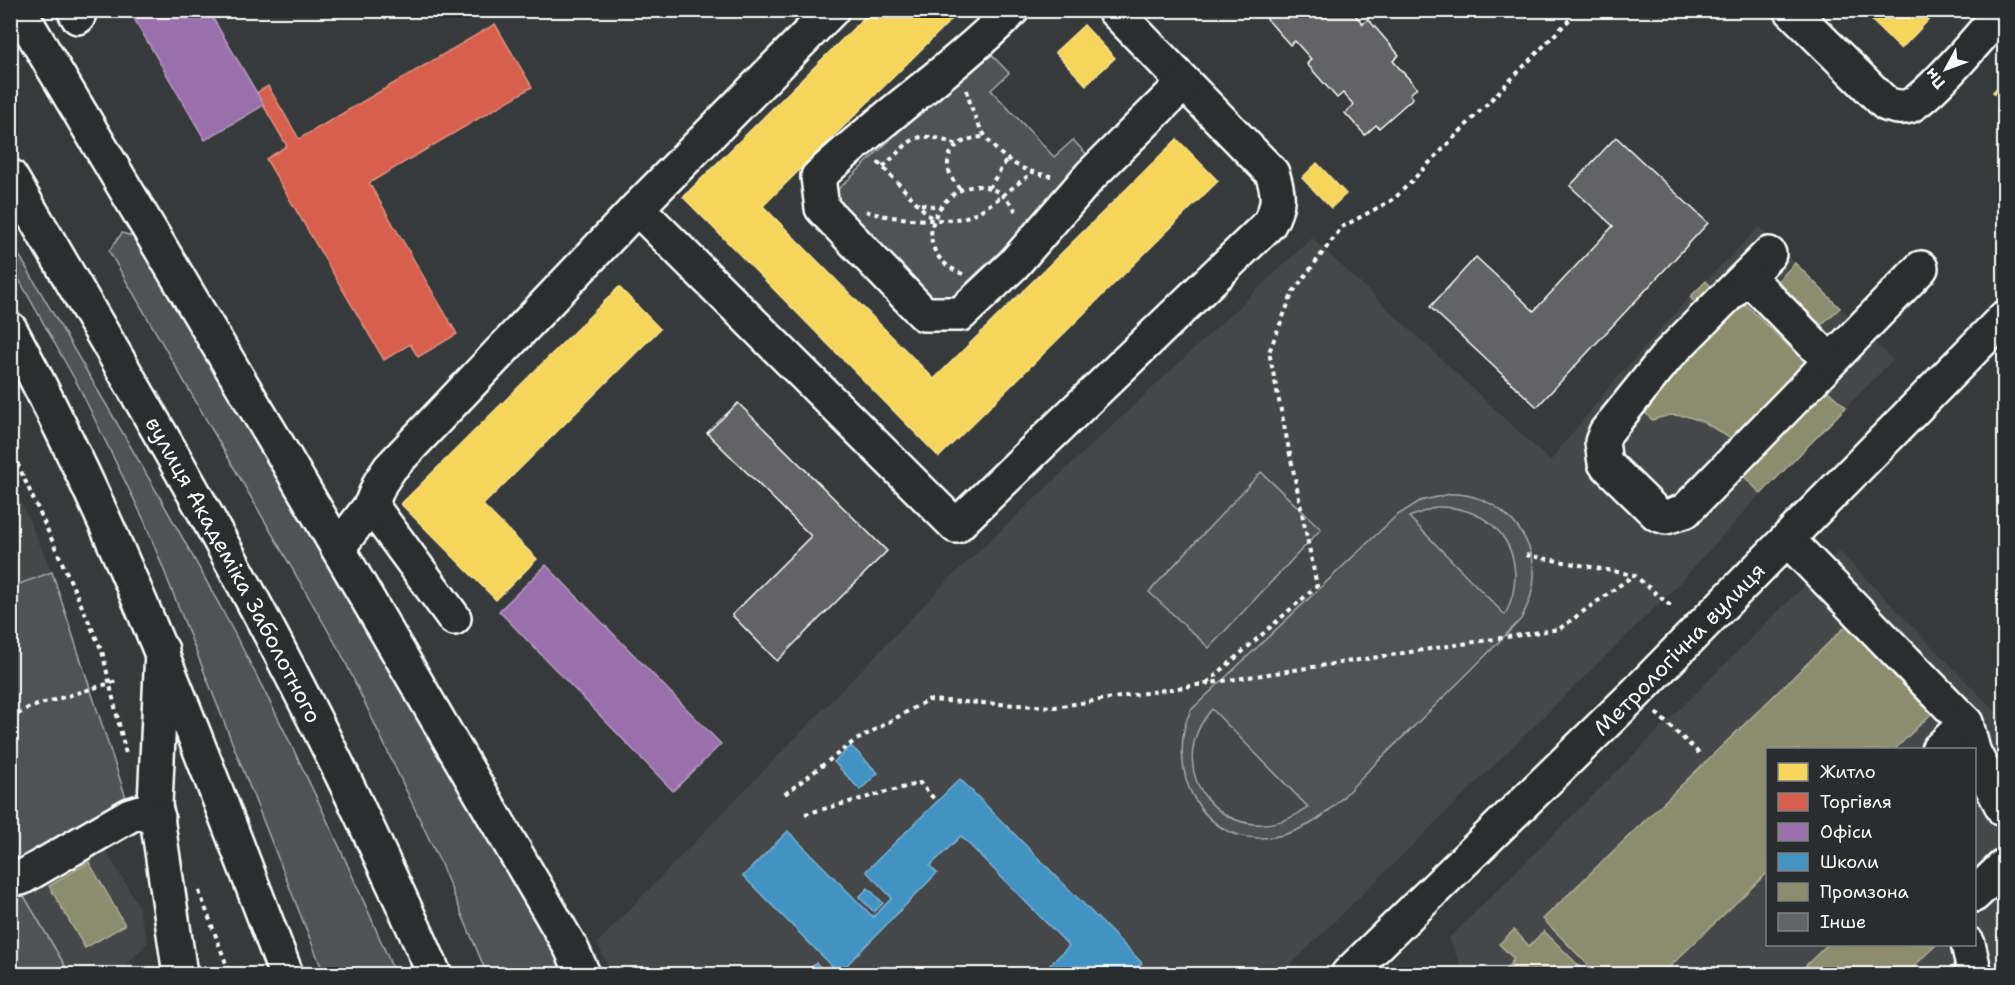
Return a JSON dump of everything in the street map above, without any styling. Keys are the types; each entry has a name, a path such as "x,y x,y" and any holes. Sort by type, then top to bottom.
{"main road":[{"path":"20,10 338,548 571,948 583,975"},
{"path":"338,548 371,506 380,483 390,468 637,208 832,10"},
{"path":"1012,10 965,56 856,141 818,177 822,208 924,314 961,314 1007,270 1090,175 1184,83"},
{"path":"637,208 956,526 1269,224 1278,210 1278,191 1272,173 1114,10"},
{"path":"1791,10 1886,104 1897,107 1915,103 1987,31 2001,10"},
{"name":"вулиця Академіка Заболотного","path":"10,176 197,496 273,637 342,774 434,975"},
{"path":"1830,361 1758,265 1669,354 1606,432 1602,442 1605,463 1657,514 1666,517 1677,516 1685,511 1921,268"},
{"name":"Метрологічна вулиця","path":"1348,975 1636,693 2004,318"},
{"path":"10,329 80,462 162,650 286,975"},
{"path":"371,506 454,618"},
{"path":"1787,539 1971,742 1946,748"},
{"path":"162,650 155,804 173,969"},
{"path":"1976,752 2004,810"},
{"path":"21,878 130,815 140,812 158,817"},
{"path":"1976,893 2004,866"},
{"path":"1968,946 1976,975"}],"path":[{"path":"1205,685 1317,586 1269,352 1293,292 1342,227 1394,199 1572,17"},
{"path":"965,56 964,74 970,105 984,137 1006,160 1031,174 1060,177 1090,175"},
{"path":"883,167 915,137 933,135 957,145"},
{"path":"960,189 948,169 949,157 957,145 967,138 984,137"},
{"path":"856,141 921,204 933,220"},
{"path":"989,188 1006,160"},
{"path":"820,193 879,216 933,220 968,216 1031,174"},
{"path":"975,186 989,188 1002,194 1019,216 1022,232 1007,270 968,276 954,270 942,260 934,248 931,234 933,220 939,207 960,189 975,186"},
{"path":"921,204 939,207"},
{"path":"10,447 102,651 128,762"},
{"path":"1526,555 1634,575 1672,607"},
{"path":"785,794 853,742 928,700 1055,707 1560,629 1634,575"},
{"path":"10,719 28,708 117,681"},
{"path":"1661,718 1701,755"},
{"path":"805,814 920,783 936,801"},
{"path":"199,888 230,975"}],"shaded area":[{"path":"986,49 1009,73 991,90 1054,157 1073,140 1094,162 938,310 830,197"},
{"path":"1759,227 1893,360 1761,494 1671,592 1281,974 612,974 597,943 949,579 1312,238 1550,461 1619,375 1690,297"},
{"path":"122,233 144,240 571,974 487,974 440,862 342,655 109,251"},
{"path":"11,241 176,526 252,666 357,885 395,974 324,974 144,520 79,387 11,265"},
{"path":"1261,472 1321,529 1209,648 1149,592"},
{"path":"10,478 52,572 11,587 10,587"},
{"path":"1450,494 1466,495 1495,506 1518,527 1532,555 1534,571 1531,596 1521,619 1325,814 1308,825 1276,836 1245,837 1230,832 1205,813 1189,789 1182,754 1184,731 1191,710 1396,516 1420,501","holes":["1436,507 1458,509 1477,515 1493,526 1505,539 1512,556 1515,574 1513,594 1505,615 1409,517","1212,709 1308,807 1281,821 1254,824 1231,817 1211,803 1198,784 1192,760 1197,735"]},
{"path":"1839,551 2004,720 2004,974 1464,974 1449,938"},
{"path":"52,572 127,801 11,867 11,587"},
{"path":"89,823 136,901 148,942 118,974 70,974 11,874"},
{"path":"11,874 70,974 11,974"}],"building: Житло":[{"path":"872,10 961,10 763,206 934,379 1177,139 1218,181 939,457 683,197"},
{"path":"1861,10 1938,10 1901,49"},
{"path":"1084,25 1115,58 1086,85 1055,52"},
{"path":"2004,80 2004,104 1993,92"},
{"path":"1317,163 1346,194 1331,208 1302,178"},
{"path":"619,287 660,329 483,505 537,559 496,600 401,504"}],"building: Торгівля":[{"path":"495,24 532,87 369,183 457,334 418,357 410,344 384,360 266,159 287,146 256,93 268,86 299,139"}],"building: Офіси":[{"path":"129,10 208,10 264,105 205,140"},
{"path":"546,565 721,744 673,791 499,611"}],"building: Школи":[{"path":"851,746 878,773 860,790 834,762"},
{"path":"960,779 1142,963 1131,974 1041,974 1069,946 961,836 930,866 937,873 839,973 743,876 788,831 873,917 892,898 866,871"},
{"path":"868,888 883,903 874,912 859,897"},
{"path":"816,963 828,974 804,974"}],"building: Промзона":[{"path":"1795,263 1840,308 1821,325 1778,281"},
{"path":"1706,281 1713,289 1697,305 1690,297"},
{"path":"1742,301 1809,366 1736,442 1704,422 1686,416 1670,415 1652,420 1638,405"},
{"path":"1821,385 1846,407 1761,494 1737,469"},
{"path":"1848,624 1933,712 1896,748 1766,748 1766,874 1662,974 1597,974 1543,919"},
{"path":"89,862 125,925 85,948 49,886"},
{"path":"1514,930 1529,946 1544,931 1587,974 1502,974 1514,959 1499,944"},
{"path":"1826,946 1935,946 1906,974 1797,974"}],"building: Інше":[{"path":"1259,10 1360,10 1356,16 1363,24 1368,19 1399,55 1393,61 1417,88 1410,94 1413,98 1379,128 1376,125 1365,135 1345,113 1354,105 1343,93 1337,98 1307,64 1311,59 1295,41 1290,45"},
{"path":"1616,137 1708,223 1537,407 1430,307 1476,257 1534,311 1613,226 1570,186"},
{"path":"738,403 887,551 777,661 732,615 811,536 707,433"}]}
